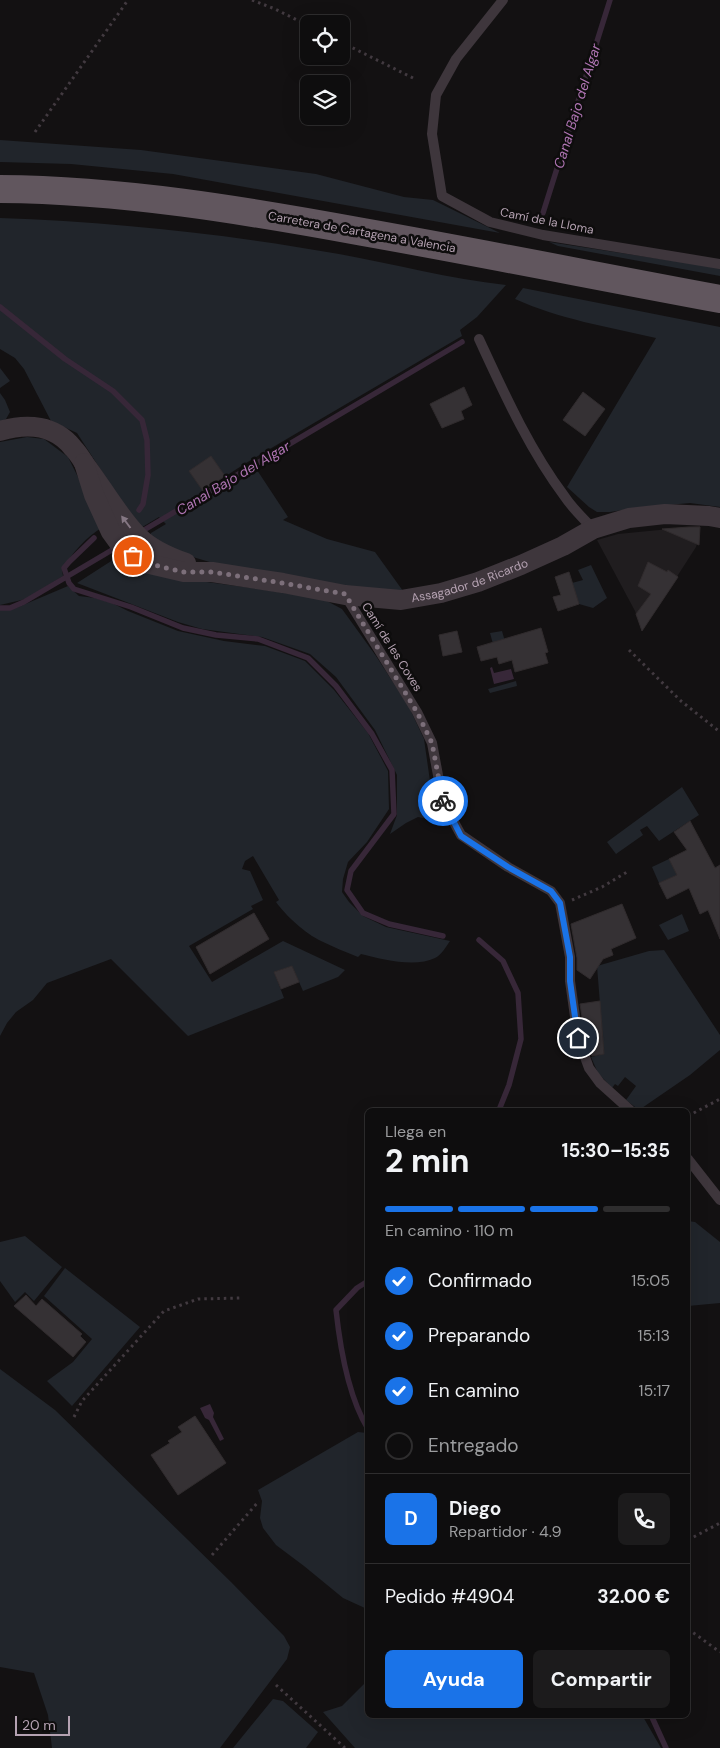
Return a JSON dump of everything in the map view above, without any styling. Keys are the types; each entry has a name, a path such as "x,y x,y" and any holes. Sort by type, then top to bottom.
{"highway":[{"name":"Carretera de Cartagena a Valencia","path":"0,189 95,192 206,204 720,299"}],"street":[{"name":"Assagador de Ricardo","path":"0,431 34,426 46,428 60,434 73,447 126,523 138,537 154,549 212,572 345,594 401,600 441,593 478,582 521,565 563,546 593,529 629,518 665,514 720,518"}],"lane":[{"name":"Camí de la Lloma","path":"504,0 456,59 436,95 432,134 442,196 490,222 543,235 720,264"},
{"path":"479,339 507,400 538,456 565,498 593,529"},
{"name":"Camí de les Coves","path":"345,594 417,712 432,743 443,802 461,836 508,867 551,891 560,903"},
{"path":"560,903 570,957 570,981 578,1038 589,1068 600,1083 628,1108"},
{"path":"690,1162 720,1200"}],"path":[{"path":"35,132 128,0"},
{"path":"252,0 300,22"},
{"path":"350,46 413,78"},
{"path":"628,650 681,701 720,732"},
{"path":"560,903 570,901 602,887 627,872"},
{"path":"690,1115 720,1099"},
{"path":"74,1417 82,1401 164,1311 198,1299 242,1298"},
{"path":"212,1555 259,1501"},
{"path":"690,1539 720,1523"},
{"path":"690,1630 720,1652"},
{"path":"276,1685 345,1748"}],"shaded area":[{"path":"0,140 141,150 316,174 404,197 433,200 500,233 173,174 71,164 0,162"},
{"path":"0,218 85,222 255,240 506,285 477,317 460,330 462,336 246,463 201,492 208,497 219,493 257,470 288,517 283,520 327,539 375,552 403,591 343,586 213,563 176,552 150,538 151,533 166,524 159,517 139,529 77,433 51,421 24,369 15,358 0,349"},
{"path":"549,242 720,268 720,276 558,246"},
{"path":"523,288 720,327 720,507 690,503 597,512 567,487 656,338 584,322 532,306 515,299"},
{"path":"0,368 10,381 0,388"},
{"path":"0,393 10,412 6,419 0,422"},
{"path":"27,437 44,439 68,457 103,527 85,541 70,558 62,570 63,576 26,599 0,605 0,442"},
{"path":"700,526 696,547 642,631 635,611 597,540 618,534"},
{"path":"119,556 161,576 323,599 342,609 376,656 409,707 424,739 432,795 433,820 418,817 390,834 397,815 397,775 375,730 336,677 310,654 262,637 202,629 178,622 77,583"},
{"path":"591,565 607,598 593,608 579,604 572,583 583,580 578,570"},
{"path":"68,586 79,596 112,603 178,631 224,641 265,646 305,661 334,690 368,733 388,771 389,809 367,842 348,862 343,879 342,892 363,916 386,927 450,941 441,953 427,961 398,962 361,954 358,957 315,938 290,918 276,902 279,900 253,856 245,861 242,869 250,871 263,900 251,906 253,909 189,946 212,982 283,941 345,970 338,977 303,991 292,966 274,972 284,998 188,1036 111,959 47,983 33,1000 16,1012 0,1036 0,610 16,608"},
{"path":"502,631 508,652 496,655 490,633"},
{"path":"492,667 494,673 511,669 514,679 494,684 490,668"},
{"path":"516,681 517,686 490,693 488,689"},
{"path":"682,787 699,815 659,841 647,826 640,830 643,835 616,854 607,842"},
{"path":"669,859 677,875 659,883 652,867"},
{"path":"682,914 689,931 668,940 659,925"},
{"path":"664,950 720,1035 720,1050 690,1075 642,1108 636,1108 626,1100 636,1086 625,1077 618,1086 615,1084 612,1088 598,1073 591,1057 604,1054 597,966 649,951"},
{"path":"690,1221 695,1222 720,1242 720,1303 690,1306"},
{"path":"25,1236 62,1267 34,1301 25,1292 15,1302 0,1281 0,1242"},
{"path":"65,1268 140,1327 72,1406 47,1381 73,1362 92,1339 44,1296"},
{"path":"0,1369 55,1410 284,1636 290,1647 287,1659 220,1748 52,1748 48,1715 34,1673 0,1667"},
{"path":"210,1404 214,1413 213,1417 224,1439 220,1441 200,1408"},
{"path":"358,1432 365,1433 365,1608 343,1598 276,1545 263,1528 260,1518 262,1501 258,1490"},
{"path":"365,1683 365,1718 644,1718 661,1748 355,1748 323,1712 342,1706"},
{"path":"273,1699 283,1701 318,1732 306,1748 233,1748"}],"building":[{"path":"464,387 472,405 461,411 464,419 442,428 430,404"},
{"path":"583,392 605,409 585,436 563,420"},
{"path":"211,456 225,476 203,491 189,471"},
{"path":"700,527 699,545 662,529"},
{"path":"648,562 667,572 668,570 678,577 642,631 636,614 651,594 638,586"},
{"path":"569,572 579,604 558,611 553,597 561,595 555,577"},
{"path":"541,628 548,652 545,653 548,663 515,672 512,660 499,664 497,657 481,661 477,647"},
{"path":"457,631 462,652 443,656 439,635"},
{"path":"690,821 715,868 720,865 720,939 708,910 700,914 689,888 667,899 659,883 677,875 669,859 687,850 674,832"},
{"path":"622,904 636,938 611,949 613,955 603,959 590,979 577,970 577,958 571,924"},
{"path":"254,913 269,939 210,974 196,947"},
{"path":"292,966 299,982 281,989 274,972"},
{"path":"600,1001 604,1054 592,1056 585,1036 580,1004"},
{"path":"26,1295 36,1306 42,1299 82,1334 80,1336 86,1342 73,1357 14,1306"},
{"path":"195,1416 226,1463 178,1495 151,1455 170,1443 168,1441 182,1432 178,1427"}],"waterway":[{"name":"Canal Bajo del Algar","path":"543,213 610,0"},
{"path":"0,307 65,359 113,391 142,420 147,440 148,475 143,504 139,510"},
{"name":"Canal Bajo del Algar","path":"139,533 462,342"},
{"path":"94,538 64,568 69,583 74,589 131,607 183,628 216,635 258,639 308,658 336,686 372,734 392,770 394,814 351,871 347,890 363,913 389,924 443,936"},
{"name":"Canal Bajo del Algar","path":"0,608 10,608 24,602 117,547"},
{"path":"479,940 503,961 518,993 521,1039 509,1085 500,1108"},
{"path":"365,1283 357,1288 336,1310 343,1356 356,1403 365,1424"},
{"path":"652,1718 666,1748"}],"way so far":[{"path":"133,556 141,562 184,572 212,572 345,594 417,712 432,743 443,801"}],"route":[{"path":"443,801 461,836 508,867 551,891 560,903 570,957 570,981 578,1038"}]}
